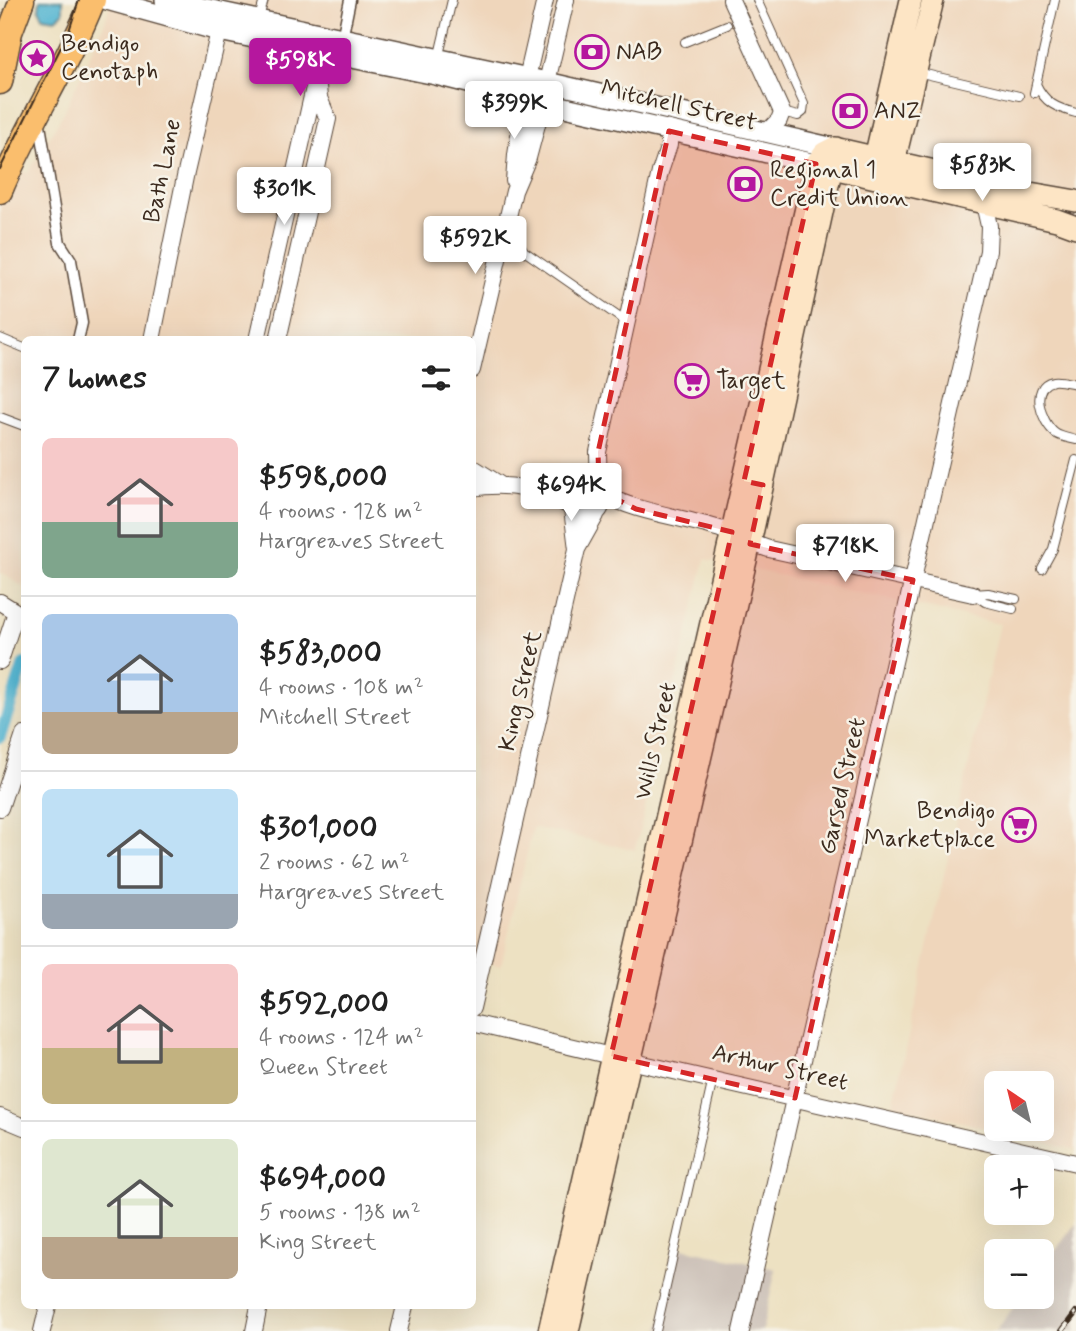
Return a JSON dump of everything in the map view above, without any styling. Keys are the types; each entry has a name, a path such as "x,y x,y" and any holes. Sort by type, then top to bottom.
{"highway":[{"path":"0,82 7,43 22,0"},
{"path":"0,191 75,42 93,0"}],"main road":[{"path":"878,169 911,0"},
{"path":"878,169 916,72 933,0"},
{"name":"Mitchell Street","path":"829,157 878,169 984,204 1057,220 1076,227"},
{"name":"Wills Street","path":"549,1331 750,543 754,483 829,157"},
{"name":"Mitchell Street","path":"878,169 1076,201"},
{"name":"Wills Street","path":"568,1331 620,1058 731,533 754,483"}],"street":[{"name":"Mitchell Street","path":"107,0 330,42 438,59 532,92 669,131 829,157"},
{"name":"Mitchell Street","path":"165,0 221,22 259,21 436,75 532,92 547,82 766,133 829,157"},
{"path":"258,336 318,73 351,0"},
{"path":"476,353 514,191 528,158 532,92 545,0"},
{"path":"547,82 566,0"},
{"path":"730,0 733,22 782,112 779,120 766,133"},
{"name":"Bath Lane","path":"153,336 185,177 221,22"},
{"path":"279,336 328,120 318,96 318,73"},
{"path":"597,515 602,503 598,452 660,172 670,142 669,131 657,108"},
{"path":"38,113 60,243 70,257 74,273 82,323 79,336"},
{"path":"307,120 317,113 328,120"},
{"name":"Garsed Street","path":"741,1331 988,251 989,226 984,204"},
{"name":"Garsed Street","path":"988,251 1001,223 1011,210"},
{"path":"476,470 499,484"},
{"path":"476,487 499,484 546,493 580,515 636,509"},
{"path":"546,493 590,484 600,492 636,509 731,533 750,543 974,594"},
{"path":"571,508 570,496 575,488"},
{"name":"King Street","path":"571,508 577,549"},
{"name":"King Street","path":"476,990 577,549 597,515"},
{"path":"0,601 20,614 0,661"},
{"path":"0,807 21,745"},
{"name":"Arthur Street","path":"476,1024 1076,1163"},
{"path":"0,1117 21,1126"},
{"path":"42,1331 47,1309"},
{"path":"254,1331 258,1309"},
{"path":"399,1331 404,1309"}],"lane":[{"path":"259,21 264,0"},
{"path":"438,59 452,0"},
{"path":"757,0 804,104 803,112 798,116 782,112"},
{"path":"1034,93 1055,0"},
{"path":"685,42 733,22"},
{"path":"916,72 1019,96"},
{"path":"1036,83 1042,97 1051,105 1076,113"},
{"path":"506,223 524,251 626,323"},
{"path":"0,338 21,347"},
{"path":"1076,384 1054,381 1046,385 1039,397 1041,418 1056,434 1076,440"},
{"path":"0,417 21,425"},
{"path":"1042,569 1053,549 1076,460"},
{"path":"974,594 988,593 1016,599"},
{"path":"974,594 985,602 1013,609"},
{"path":"656,1331 713,1079"}],"highlighted area":[{"path":"669,131 816,164 744,481 763,485 750,544 913,580 795,1098 611,1056 732,532 636,509 599,490 598,452"}],"shaded area":[{"path":"111,0 1076,0 1076,1150 1039,1141 1054,1141 1054,1071 984,1071 984,1127 893,1105 1000,624 705,559 635,850 533,827 501,966 476,961 476,336 21,336 21,585 0,572 0,163 28,173 64,112 105,22"},
{"path":"1076,1223 1076,1331 996,1331 1012,1309 1054,1309 1054,1253"},
{"path":"678,1247 776,1269 762,1331 659,1331"}],"water":[{"path":"40,0 63,0 63,13 56,19 43,17 39,9"}],"waterway":[{"path":"0,737 21,673"}],"tram line":[{"path":"0,169 69,31 79,0"}],"railway":[{"path":"1062,1331 1076,1312"}],"place":[{"name":"NAB","path":"592,52"},
{"name":"Bendigo Cenotaph","path":"37,58"},
{"name":"ANZ","path":"850,111"},
{"name":"Regional 1 Credit Union","path":"745,184"},
{"name":"Target","path":"692,381"},
{"name":"Bendigo Marketplace","path":"1019,825"}]}
